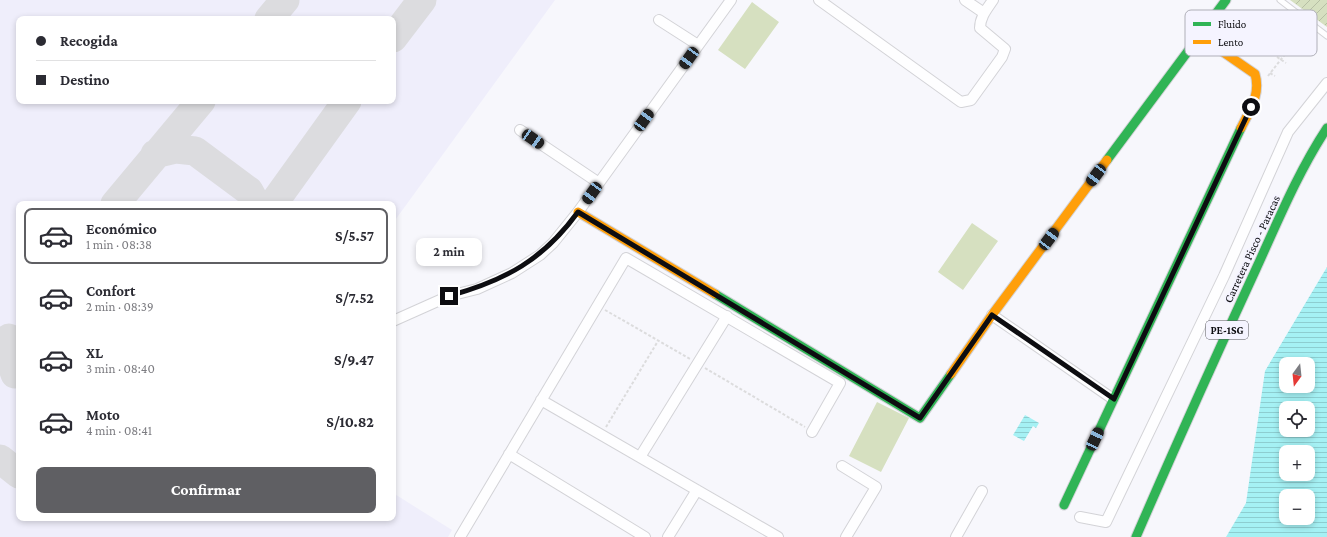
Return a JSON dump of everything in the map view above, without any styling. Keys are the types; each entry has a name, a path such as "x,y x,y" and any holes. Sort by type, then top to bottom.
{"street":[{"path":"396,320 449,296 477,289 512,273 540,255 553,243 578,212 731,0"},
{"path":"819,0 961,102 971,100 1002,57 1005,49 980,28 980,21 993,0"},
{"path":"965,0 984,14"},
{"path":"1219,10 1226,0"},
{"path":"659,20 698,45"},
{"path":"578,212 920,418 992,315 1185,56"},
{"path":"1064,505 1257,94 1258,84 1254,74 1228,56"},
{"path":"1080,517 1106,522 1220,283 1288,132 1327,83"},
{"name":"Carretera Pisco - Paracas","path":"1136,537 1218,349 1296,184 1327,128"},
{"path":"520,130 599,183"},
{"path":"460,537 626,258 840,383 812,432"},
{"path":"992,315 1114,399"},
{"path":"640,457 727,316"},
{"path":"541,400 778,537"},
{"path":"509,454 645,537"},
{"path":"842,466 876,487 846,537"},
{"path":"668,537 697,490"},
{"path":"956,537 982,491"}],"lane":[{"path":"1280,0 1293,10"},
{"path":"1317,28 1327,36"}],"path":[{"path":"1277,56 1286,63"},
{"path":"1268,77 1283,56"},
{"path":"1270,73 1275,76"},
{"path":"600,434 658,341"}],"shaded area":[{"path":"0,0 555,0 396,219 396,201 16,201 16,521 396,521 396,495 452,530 448,537 0,537"}],"green space":[{"path":"1290,0 1327,0 1327,27 1317,20 1317,10 1304,10"},
{"path":"752,2 779,22 745,69 718,50"},
{"path":"972,223 998,241 963,290 938,272"},
{"path":"877,402 909,418 881,472 849,456"}],"water":[{"path":"1327,267 1327,537 1226,537 1246,503 1265,371"},
{"path":"1025,415 1039,423 1036,428 1033,426 1024,441 1013,435"}],"taxiway":[{"path":"272,16 285,0"},
{"path":"396,34 422,0"},
{"path":"118,201 198,104"},
{"path":"275,201 345,104"},
{"path":"155,154 176,149 195,151 249,191 254,201"},
{"path":"9,338 7,353 15,374"},
{"path":"0,459 16,472"}],"traffic: fast":[{"path":"1219,10 1226,0"},
{"path":"1107,160 1185,55"},
{"path":"1064,505 1241,128"},
{"path":"1136,537 1280,215 1307,162 1327,128"},
{"path":"715,294 920,418 951,374"}],"traffic: slow":[{"path":"1229,56 1255,74 1257,88 1256,95 1241,128"},
{"path":"951,374 992,315 1107,160"},
{"path":"578,212 715,294"}],"route":[{"path":"449,296 477,289 512,273 527,264 553,243 578,212 920,418 992,315 1114,399 1251,107"}]}
